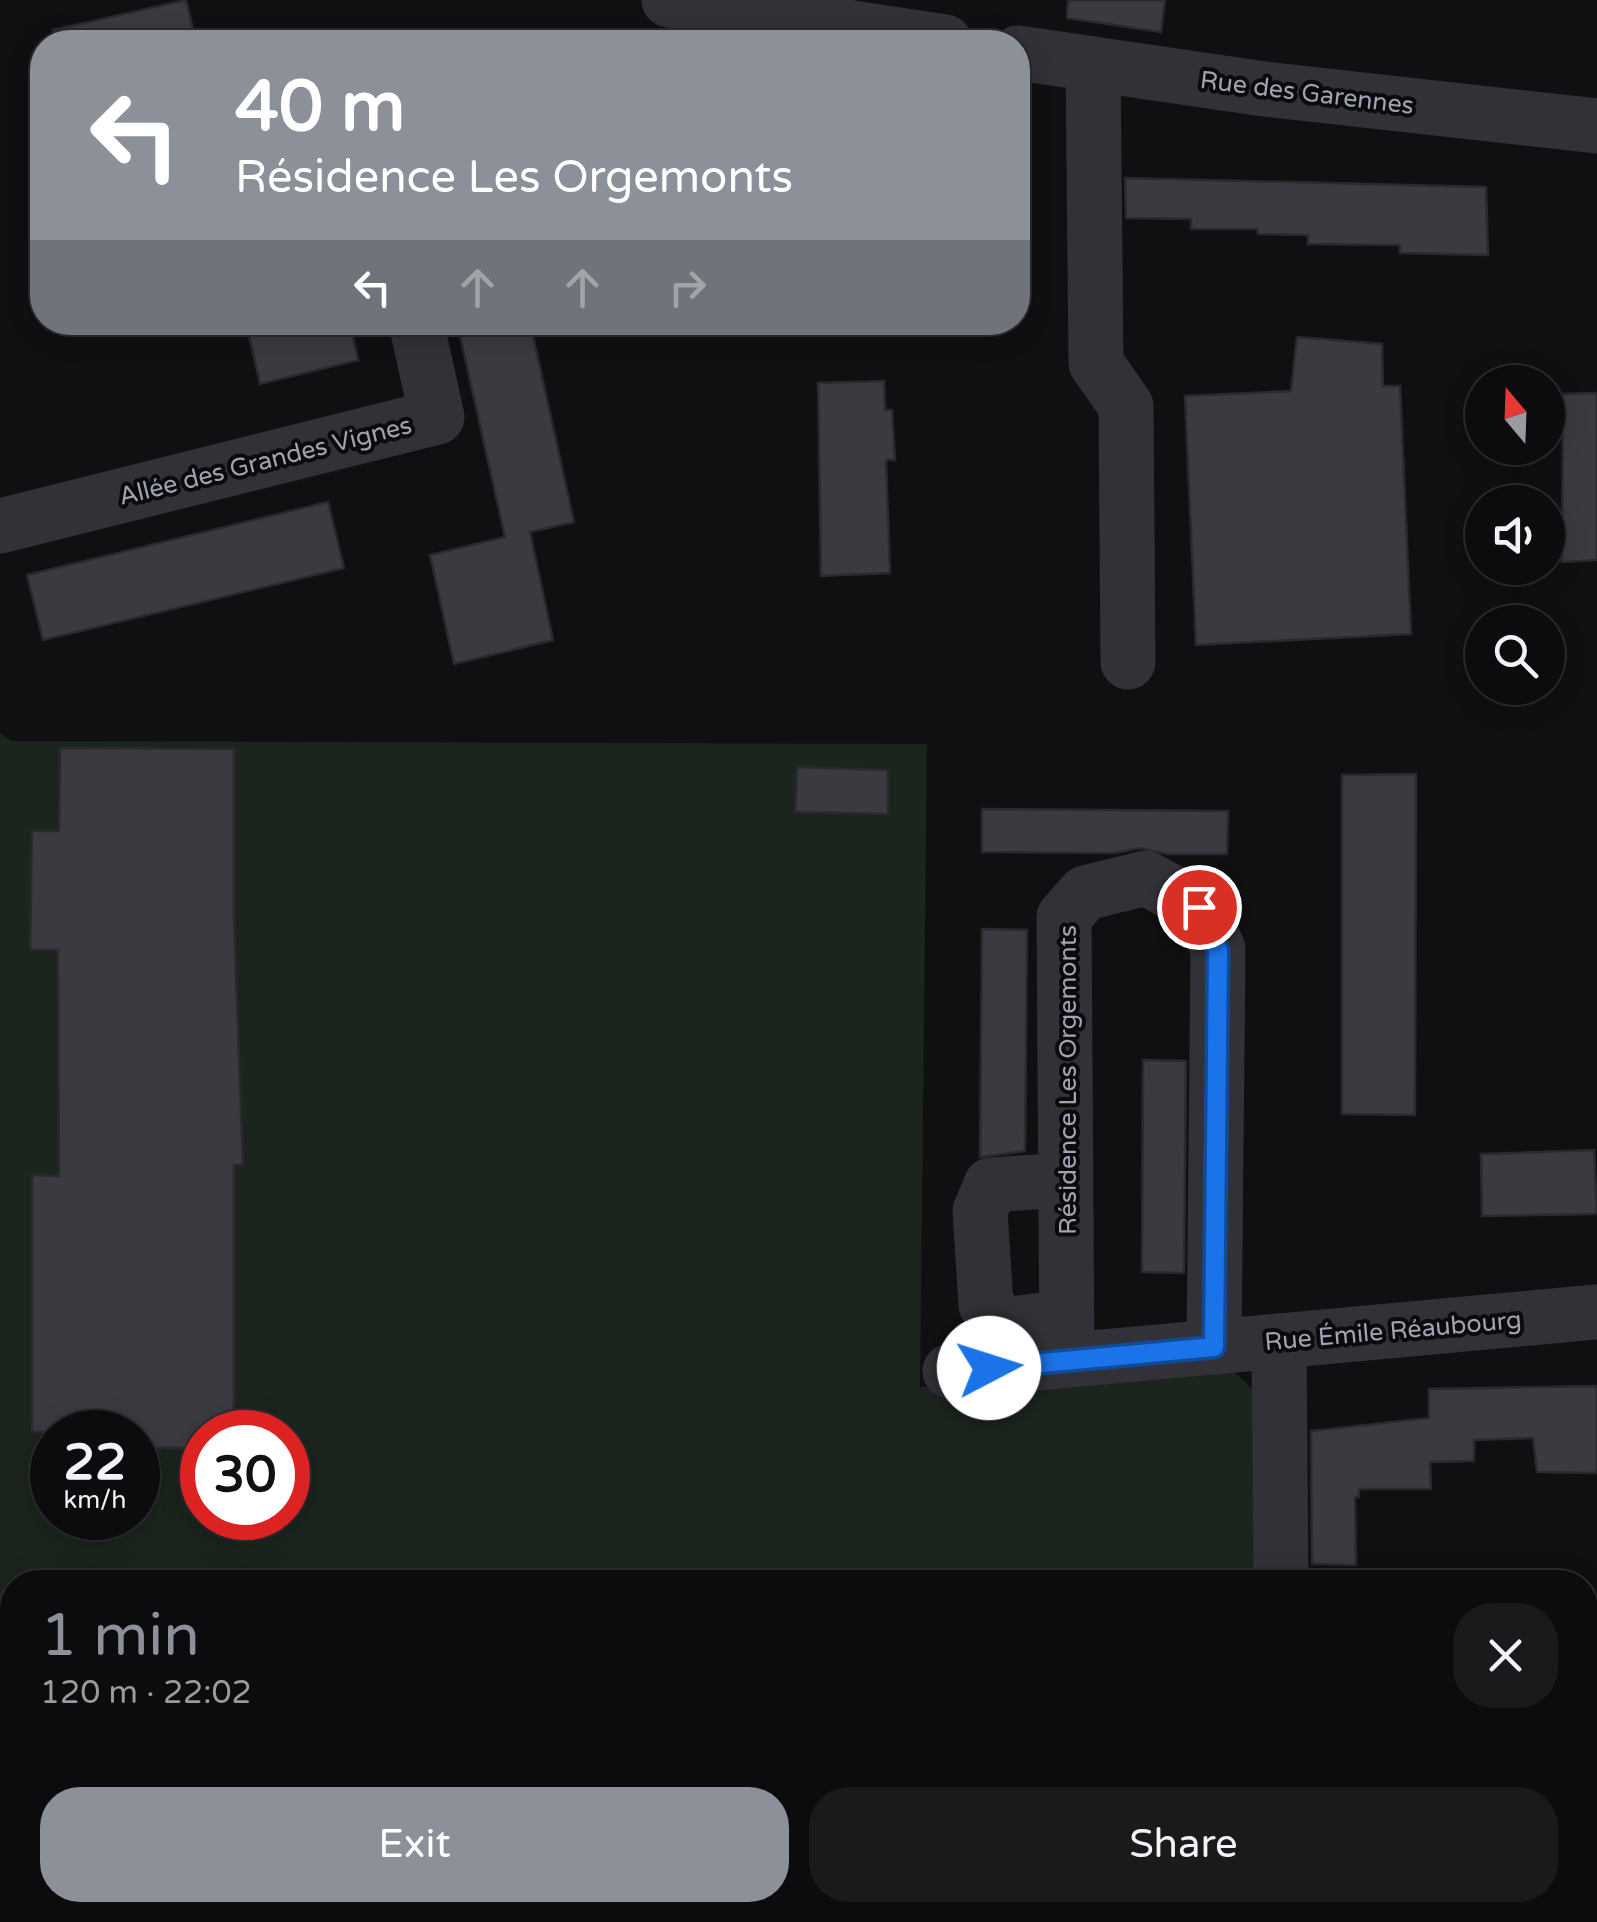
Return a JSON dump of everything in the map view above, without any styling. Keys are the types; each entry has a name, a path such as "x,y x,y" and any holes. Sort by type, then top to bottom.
{"street":[{"path":"669,0 829,12 899,30"},
{"name":"Rue des Garennes","path":"1030,55 1264,89 1597,126"},
{"path":"1093,64 1096,363 1126,406 1128,662"},
{"name":"Allée des Grandes Vignes","path":"0,526 436,417 419,335"},
{"name":"Résidence Les Orgemonts","path":"1066,1339 1064,917 1084,893 1146,878 1199,907 1218,950 1214,1347"},
{"path":"1066,1180 990,1185 980,1211 986,1304 1004,1325 1066,1339"},
{"name":"Rue Émile Réaubourg","path":"950,1371 1066,1339 1214,1347 1597,1312"},
{"path":"1280,1341 1280,1570"}],"shaded area":[{"path":"0,733 11,741 927,744 920,1387 1227,1365 1271,1406 1267,1570 0,1570"}],"building":[{"path":"186,0 193,30 53,30"},
{"path":"1068,0 1165,0 1161,32 1067,18"},
{"path":"1125,178 1486,187 1488,255 1400,253 1400,245 1308,244 1308,235 1258,234 1257,229 1191,229 1191,219 1126,218"},
{"path":"249,335 353,335 358,360 260,384"},
{"path":"460,335 533,335 574,522 530,532 553,640 454,664 430,555 505,537"},
{"path":"1297,337 1382,344 1383,386 1400,386 1411,634 1196,645 1185,396 1291,391"},
{"path":"884,381 885,410 892,410 895,460 886,460 890,573 821,576 818,383"},
{"path":"1597,393 1597,560 1565,562 1565,394"},
{"path":"328,502 344,568 43,640 27,575"},
{"path":"60,748 234,749 234,922 243,1165 234,1165 234,1410 180,1410 180,1448 160,1448 160,1410 32,1410 32,1175 59,1176 58,950 30,950 32,831 59,831"},
{"path":"797,767 888,770 888,814 795,812"},
{"path":"1416,774 1415,1115 1342,1114 1342,775"},
{"path":"982,809 1228,811 1227,854 1167,854 1140,848 1115,853 982,852"},
{"path":"982,929 1027,930 1025,1151 980,1157"},
{"path":"1143,1060 1186,1061 1184,1273 1142,1272"},
{"path":"1594,1150 1597,1214 1482,1216 1481,1154"},
{"path":"1597,1386 1597,1473 1537,1472 1533,1438 1474,1440 1474,1461 1430,1462 1431,1489 1359,1489 1359,1497 1355,1497 1356,1565 1312,1564 1311,1431 1429,1418 1429,1389"}],"route":[{"path":"989,1368 1214,1347 1218,950 1199,907"}]}
